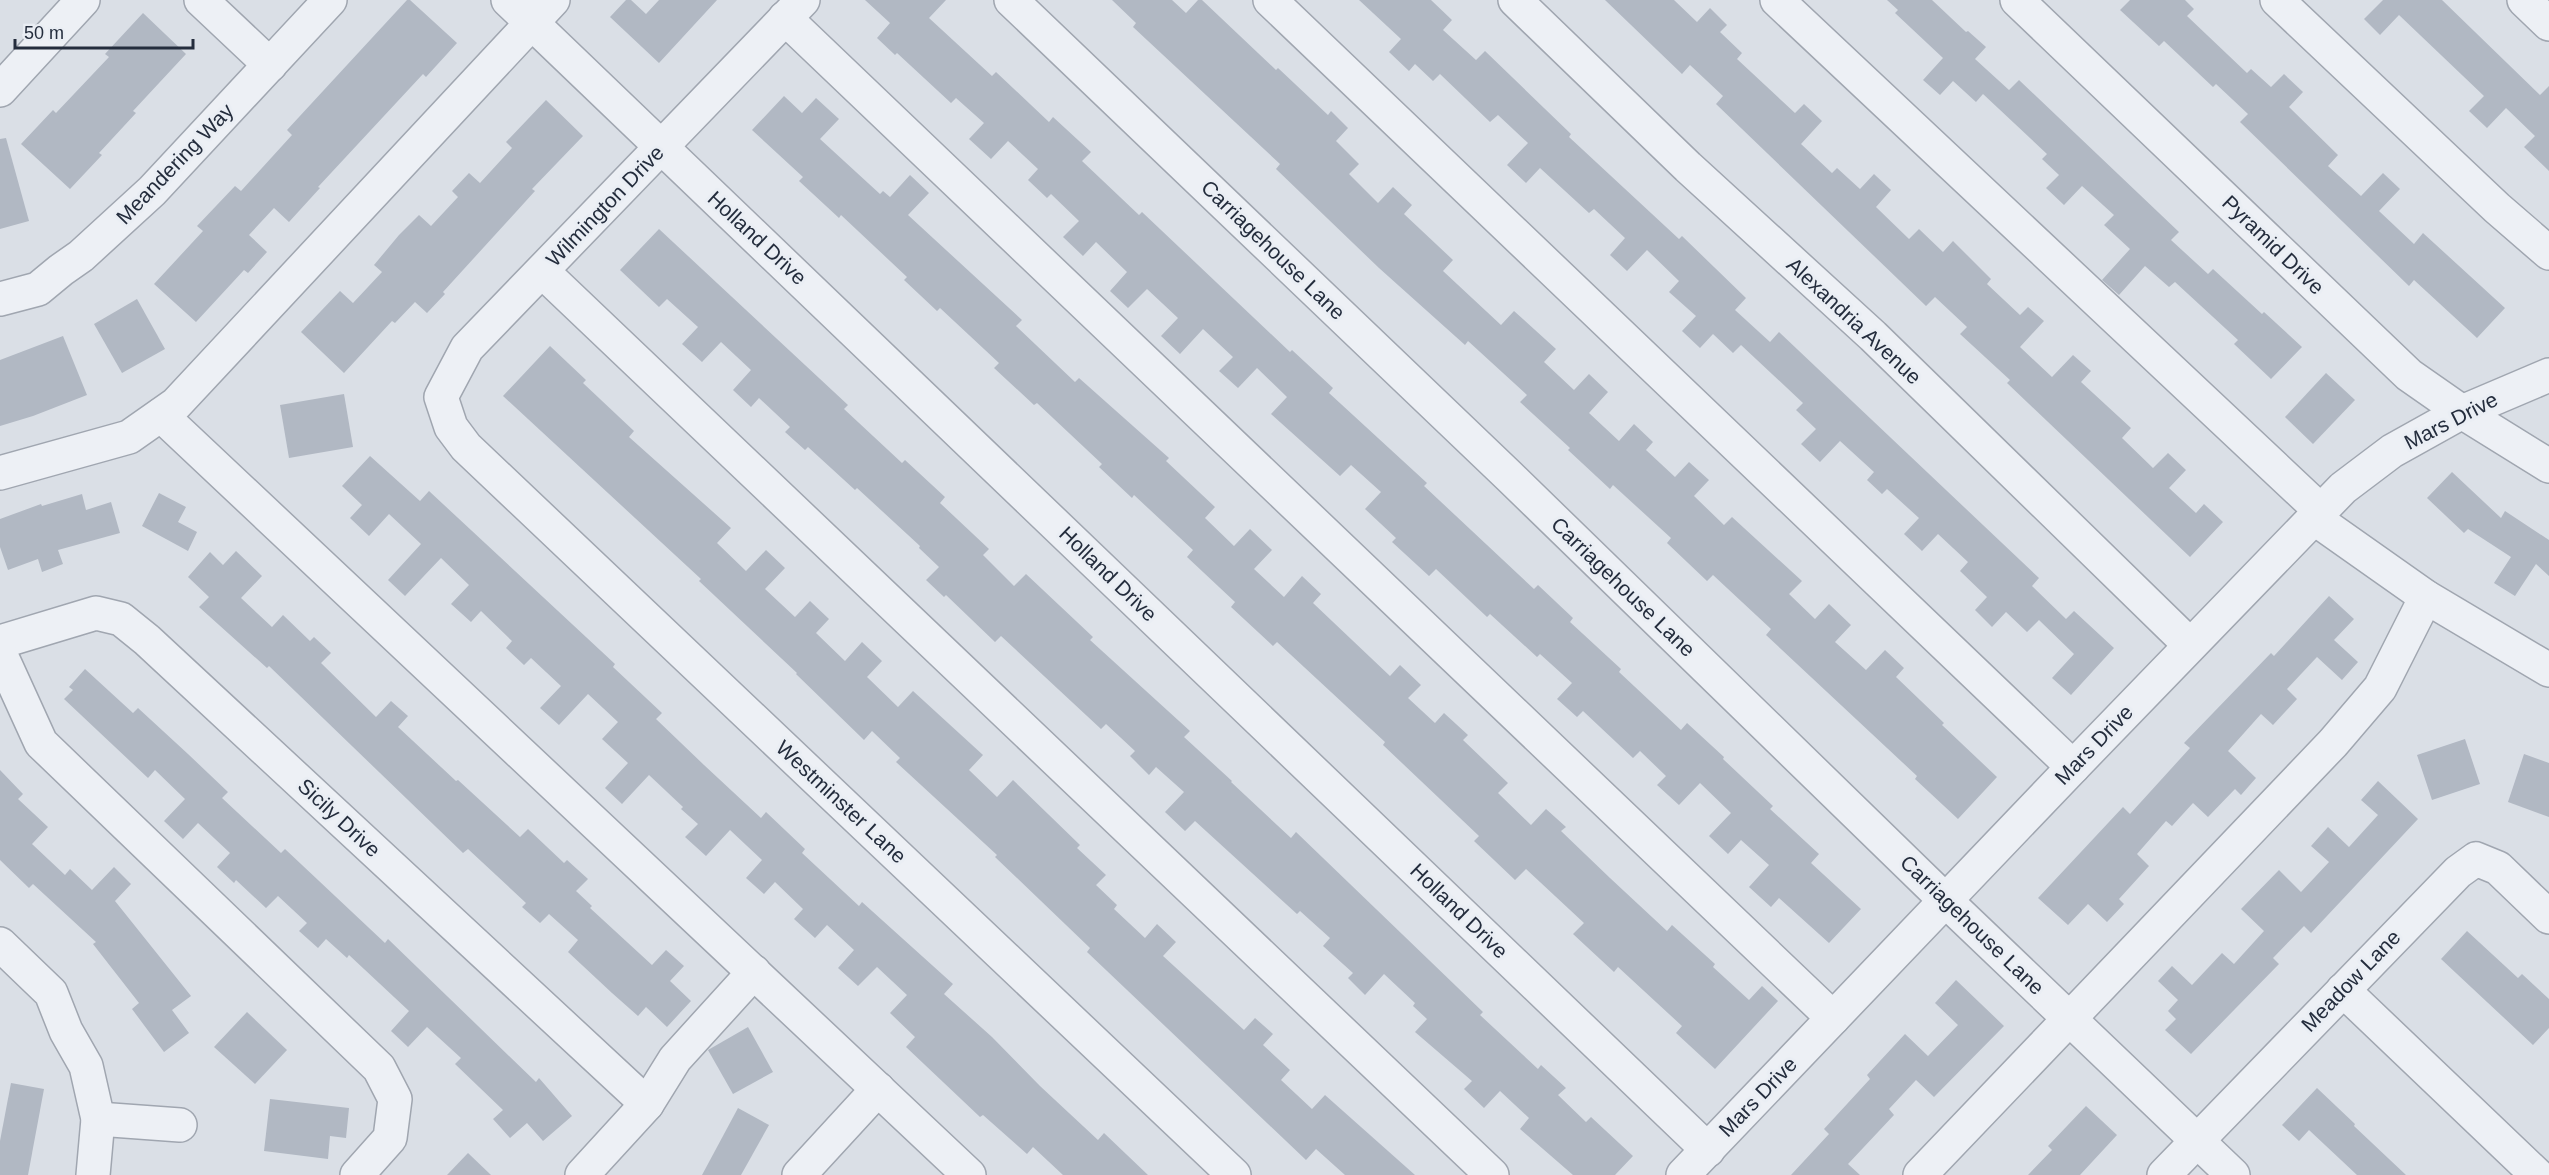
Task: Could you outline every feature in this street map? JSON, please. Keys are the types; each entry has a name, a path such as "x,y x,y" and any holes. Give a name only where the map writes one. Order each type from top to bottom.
{"street":[{"path":"0,90 83,0"},
{"path":"201,0 270,65"},
{"name":"Meandering Way","path":"0,299 38,290 81,256 152,191 330,0"},
{"name":"Holland Drive","path":"507,0 542,12 661,148 764,243 1708,1150"},
{"name":"Carriagehouse Lane","path":"1011,0 1509,476 1945,900 2233,1175"},
{"path":"1270,0 2073,767"},
{"name":"Alexandria Avenue","path":"1515,0 1688,167 1873,336 2190,645"},
{"path":"1777,0 2318,515 2427,597 2549,670"},
{"name":"Pyramid Drive","path":"2017,0 2409,375 2462,412 2549,466"},
{"path":"2277,0 2497,208 2549,253"},
{"path":"2524,0 2549,24"},
{"path":"794,9 1833,1018"},
{"name":"Wilmington Drive","path":"451,427 441,397 467,348 794,9"},
{"path":"0,473 129,437 176,404 542,12"},
{"path":"542,271 1492,1175"},
{"name":"Mars Drive","path":"1683,1175 2343,488 2392,452 2462,412 2549,375"},
{"path":"161,415 969,1175"},
{"name":"Westminster Lane","path":"451,427 466,447 1234,1175"},
{"path":"1920,1175 2333,743 2379,688 2427,597"},
{"name":"Sicily Drive","path":"0,642 96,613 121,619 147,640 648,1104"},
{"path":"0,653 41,743 379,1068 395,1099 390,1138 357,1175"},
{"name":"Meadow Lane","path":"2164,1175 2458,872 2476,859 2498,868 2549,917"},
{"path":"0,944 51,993 66,1031 86,1066 98,1119 93,1175"},
{"path":"582,1175 648,1104 675,1059 754,972"},
{"path":"2343,990 2537,1175"},
{"path":"800,1175 878,1089"},
{"path":"98,1119 180,1125"}],"building":[{"path":"407,0 410,0 457,43 426,77 423,74 318,187 320,188 289,222 274,208 249,235 267,252 248,273 244,270 196,322 154,284 203,231 197,226 235,186 241,191 292,135 287,130"},
{"path":"626,0 631,0 646,14 659,0 717,0 659,63 610,17"},
{"path":"865,0 946,0 929,18 992,76 996,72 1049,122 1053,117 1091,152 1082,161 1139,215 1142,212 1290,352 1292,350 1333,388 1329,393 1427,483 1424,486 1534,589 1538,585 1573,618 1570,622 1621,669 1619,672 1681,730 1687,723 1724,757 1723,759 1773,806 1770,809 1819,854 1811,863 1861,909 1829,943 1779,898 1771,907 1749,887 1769,865 1741,840 1728,854 1709,836 1731,813 1700,783 1679,805 1657,785 1666,776 1640,751 1633,758 1583,711 1577,717 1557,699 1572,683 1540,654 1537,657 1490,614 1487,617 1436,569 1429,576 1392,542 1396,538 1365,509 1381,492 1351,465 1340,476 1271,414 1287,397 1257,368 1238,388 1219,371 1233,357 1203,329 1180,354 1161,336 1178,318 1147,289 1128,308 1110,291 1127,272 1096,242 1083,256 1063,237 1079,221 1051,194 1047,198 1028,180 1038,169 1008,141 991,159 969,139 984,123 956,98 951,103 897,53 895,55 877,38 890,23"},
{"path":"1112,0 1172,0 1186,13 1198,0 1202,0 1276,70 1278,68 1328,115 1331,111 1348,128 1336,141 1359,164 1349,174 1378,203 1393,187 1412,205 1404,214 1453,260 1443,271 1501,325 1514,311 1556,349 1544,362 1574,390 1589,374 1608,392 1589,413 1619,441 1634,424 1653,442 1646,450 1675,477 1689,462 1709,480 1694,496 1724,525 1732,517 1802,581 1789,594 1815,619 1829,604 1851,625 1835,642 1866,670 1885,650 1904,668 1896,677 1997,777 1958,819 1915,779 1917,776 1766,635 1771,629 1713,575 1707,581 1667,543 1671,538 1613,485 1610,489 1568,450 1570,448 1520,402 1527,395 1468,341 1465,345 1379,268 1276,169 1280,164 1133,27 1136,23"},
{"path":"1359,0 1431,0 1452,20 1443,30 1476,60 1485,51 1571,134 1569,137 1679,239 1682,236 1746,298 1735,310 1770,342 1779,332 2039,578 2032,586 2066,619 2074,611 2114,648 2071,695 2052,678 2074,654 2039,620 2027,632 2006,612 1992,627 1975,610 1987,597 1960,571 1968,562 1938,534 1922,551 1904,534 1919,518 1887,489 1882,494 1867,480 1874,472 1840,441 1820,462 1801,444 1816,429 1796,410 1803,403 1741,345 1733,353 1713,334 1700,348 1682,331 1696,316 1669,292 1679,281 1647,250 1627,271 1610,255 1625,238 1594,209 1589,213 1540,168 1526,183 1507,165 1528,143 1498,115 1490,122 1440,74 1433,81 1415,64 1409,71 1389,52 1401,39"},
{"path":"1605,0 1674,0 1697,22 1710,8 1727,25 1720,32 1742,53 1737,59 1795,113 1804,104 1822,121 1801,144 1832,173 1837,168 1860,189 1874,174 1891,190 1876,207 1909,239 1919,229 1943,252 1953,241 1991,279 1987,284 2020,315 2028,307 2044,321 2020,347 2052,377 2073,355 2091,371 2081,382 2131,428 2122,438 2153,468 2168,453 2186,470 2169,488 2196,513 2204,504 2223,522 2190,557 2007,383 2010,380 1960,334 1967,327 1935,297 1926,306 1716,104 1723,96 1690,65 1682,74"},
{"path":"1887,0 1932,0 1966,32 1968,31 1986,47 1975,59 2009,90 2019,80 2179,232 2171,240 2208,274 2213,269 2302,347 2271,379 2234,344 2238,340 2175,282 2169,287 2145,266 2119,295 2102,280 2130,249 2104,225 2114,215 2082,186 2064,205 2046,188 2059,175 2042,159 2047,154 1983,94 1976,102 1953,81 1940,95 1923,80 1943,58 1895,13 1898,10"},
{"path":"2130,0 2185,0 2194,9 2187,16 2247,73 2251,69 2271,87 2284,74 2303,92 2289,107 2338,155 2328,166 2361,196 2383,173 2400,189 2379,211 2414,244 2423,233 2505,308 2477,338 2414,280 2409,286 2240,122 2248,114 2216,84 2213,87 2164,41 2159,46 2120,10"},
{"path":"2383,0 2442,0 2540,95 2549,86 2549,171 2524,147 2535,136 2506,108 2487,128 2469,111 2484,96 2399,15 2380,35 2364,19"},
{"path":"143,13 186,54 133,111 136,113 99,153 102,155 70,189 21,144 53,110 56,113 109,57 105,54"},
{"path":"784,96 802,113 816,98 839,119 820,139 880,194 883,191 890,197 910,175 929,193 908,215 1022,320 1016,326 1075,382 1079,378 1169,458 1166,461 1215,507 1205,518 1234,546 1250,529 1272,550 1254,569 1284,597 1302,576 1321,594 1313,603 1390,676 1400,665 1421,685 1408,698 1435,723 1444,713 1468,735 1463,740 1508,783 1498,793 1531,825 1546,809 1566,827 1561,831 1610,878 1667,931 1672,925 1715,964 1713,967 1749,1000 1762,986 1778,1001 1715,1069 1676,1033 1682,1026 1618,967 1614,972 1573,934 1584,923 1526,869 1515,880 1474,841 1479,836 1383,745 1385,742 1277,642 1273,646 1231,607 1235,602 1187,557 1193,550 1134,495 1132,498 1099,467 1102,464 1037,403 1034,405 994,368 999,363 940,308 937,311 904,280 907,277 841,215 839,218 799,181 803,177 752,130"},
{"path":"546,100 583,136 532,189 535,191 443,292 445,294 427,313 415,302 395,323 392,321 344,373 301,332 340,291 353,303 382,272 374,265 399,235 419,215 431,226 458,197 452,191 469,173 480,183 512,148 506,142"},
{"path":"6,138 29,221 0,229 0,139"},
{"path":"659,229 848,405 844,409 902,463 905,460 945,497 940,503 989,549 983,555 1014,586 1026,574 1093,637 1090,640 1190,731 1184,737 1231,782 1291,838 1296,832 1483,1012 1480,1015 1538,1069 1541,1065 1566,1088 1558,1095 1586,1122 1591,1117 1633,1156 1615,1175 1573,1175 1520,1129 1529,1118 1500,1091 1484,1108 1464,1089 1472,1081 1415,1032 1427,1019 1413,1006 1415,1003 1384,974 1365,995 1348,978 1353,973 1323,946 1330,938 1300,911 1297,914 1195,821 1185,831 1165,812 1184,792 1156,767 1149,775 1130,756 1135,751 1106,724 1101,729 1001,636 995,642 946,595 944,597 926,580 939,567 919,548 920,546 857,488 855,490 808,447 805,450 785,432 790,427 759,398 751,407 733,390 751,370 721,342 702,362 682,344 698,327 667,299 659,307 620,270"},
{"path":"137,299 165,349 122,373 94,324"},
{"path":"63,336 87,395 0,426 0,360"},
{"path":"550,346 586,380 583,383 634,431 629,437 731,528 717,543 746,571 766,550 785,568 765,589 795,617 810,601 829,619 816,633 845,661 862,642 882,661 867,677 898,707 913,691 983,755 969,770 997,797 1013,780 1080,845 1077,848 1106,875 1096,885 1117,905 1114,909 1145,938 1157,924 1176,942 1163,956 1244,1030 1255,1018 1273,1034 1263,1045 1290,1070 1281,1080 1312,1109 1325,1095 1415,1175 1345,1175 1316,1149 1306,1160 1087,952 1090,948 995,857 997,855 896,762 900,758 872,731 864,740 699,581 701,579 503,396"},
{"path":"2326,373 2355,400 2313,444 2285,417"},
{"path":"344,394 353,447 289,458 280,405"},
{"path":"370,456 420,501 429,491 615,664 613,667 662,713 656,719 704,765 761,818 766,812 805,849 802,853 859,906 862,902 953,984 944,994 992,1037 1040,1086 1098,1140 1104,1133 1148,1175 1063,1175 1033,1147 1027,1154 983,1115 980,1117 906,1047 915,1037 890,1013 907,995 877,967 858,986 838,968 854,950 827,925 815,938 794,919 803,909 775,882 764,894 746,878 762,860 730,830 706,856 685,837 698,824 649,775 622,804 605,788 628,763 602,739 618,722 588,694 559,725 540,708 561,686 531,658 524,665 506,648 512,641 481,611 471,622 451,604 469,585 441,558 405,596 388,580 421,544 389,514 369,536 350,518 362,505 342,486"},
{"path":"2452,472 2501,518 2505,511 2549,540 2549,576 2536,564 2515,596 2494,583 2511,557 2468,529 2464,533 2427,498"},
{"path":"159,493 186,507 178,522 197,532 188,551 142,526"},
{"path":"82,494 86,510 111,502 120,533 58,550 63,564 42,572 38,559 8,570 0,547 0,519 41,504 42,506"},
{"path":"236,551 262,576 241,598 272,627 283,615 310,641 314,637 331,653 321,663 376,717 391,701 408,716 398,727 520,837 528,829 564,863 567,860 588,879 576,891 592,906 590,908 652,965 666,950 684,966 670,981 691,1001 667,1027 646,1007 638,1016 612,993 568,952 578,940 549,914 540,923 522,907 526,903 468,849 463,853 269,666 267,668 199,607 209,597 188,577 210,552 223,565"},
{"path":"2329,596 2354,619 2334,640 2358,662 2342,680 2317,657 2287,689 2297,699 2273,725 2261,714 2228,751 2256,778 2241,795 2235,789 2208,817 2193,803 2172,826 2166,821 2137,854 2149,866 2119,899 2124,904 2107,922 2088,904 2068,925 2038,898 2123,807 2130,814 2190,748 2184,743 2271,653 2274,656"},
{"path":"85,669 133,713 138,708 228,792 222,798 281,853 285,849 385,943 388,939 536,1082 539,1078 572,1116 543,1141 527,1123 510,1138 493,1119 503,1110 455,1064 461,1058 427,1027 408,1047 391,1031 409,1011 349,955 347,958 326,939 318,948 299,931 307,923 278,896 266,908 236,880 234,883 217,867 230,853 198,823 183,839 164,821 185,799 155,770 148,778 64,699 73,690 69,687"},
{"path":"2465,739 2480,784 2432,800 2417,755"},
{"path":"2524,754 2549,763 2549,817 2508,802"},
{"path":"0,770 23,794 18,799 48,827 32,844 65,875 70,869 92,890 114,867 131,884 115,901 191,996 172,1010 189,1033 164,1052 132,1009 139,1003 93,944 96,942 33,884 29,888 0,860"},
{"path":"2378,781 2418,819 2311,933 2304,926 2273,958 2279,964 2191,1054 2165,1030 2176,1019 2168,1011 2178,1000 2158,981 2172,966 2192,985 2222,953 2234,964 2264,931 2241,909 2279,870 2301,892 2329,862 2311,846 2328,827 2349,847 2378,815 2361,800"},
{"path":"2467,931 2518,978 2522,974 2549,999 2549,1028 2533,1045 2441,959"},
{"path":"1956,980 2004,1026 1934,1097 1916,1080 1889,1109 1894,1115 1848,1164 1860,1175 1791,1175 1829,1134 1824,1129 1870,1079 1867,1075 1905,1034 1928,1056 1958,1025 1935,1003"},
{"path":"247,1012 287,1050 255,1084 214,1047"},
{"path":"748,1027 773,1072 733,1094 708,1050"},
{"path":"11,1083 44,1089 28,1175 0,1175 0,1141"},
{"path":"2317,1088 2406,1175 2357,1175 2309,1130 2299,1141 2282,1125"},
{"path":"270,1099 349,1108 346,1138 330,1136 328,1159 264,1151"},
{"path":"2086,1106 2117,1135 2080,1175 2028,1175 2052,1150 2048,1146"},
{"path":"738,1108 769,1125 741,1175 702,1175"},
{"path":"468,1153 491,1175 447,1175"}]}
